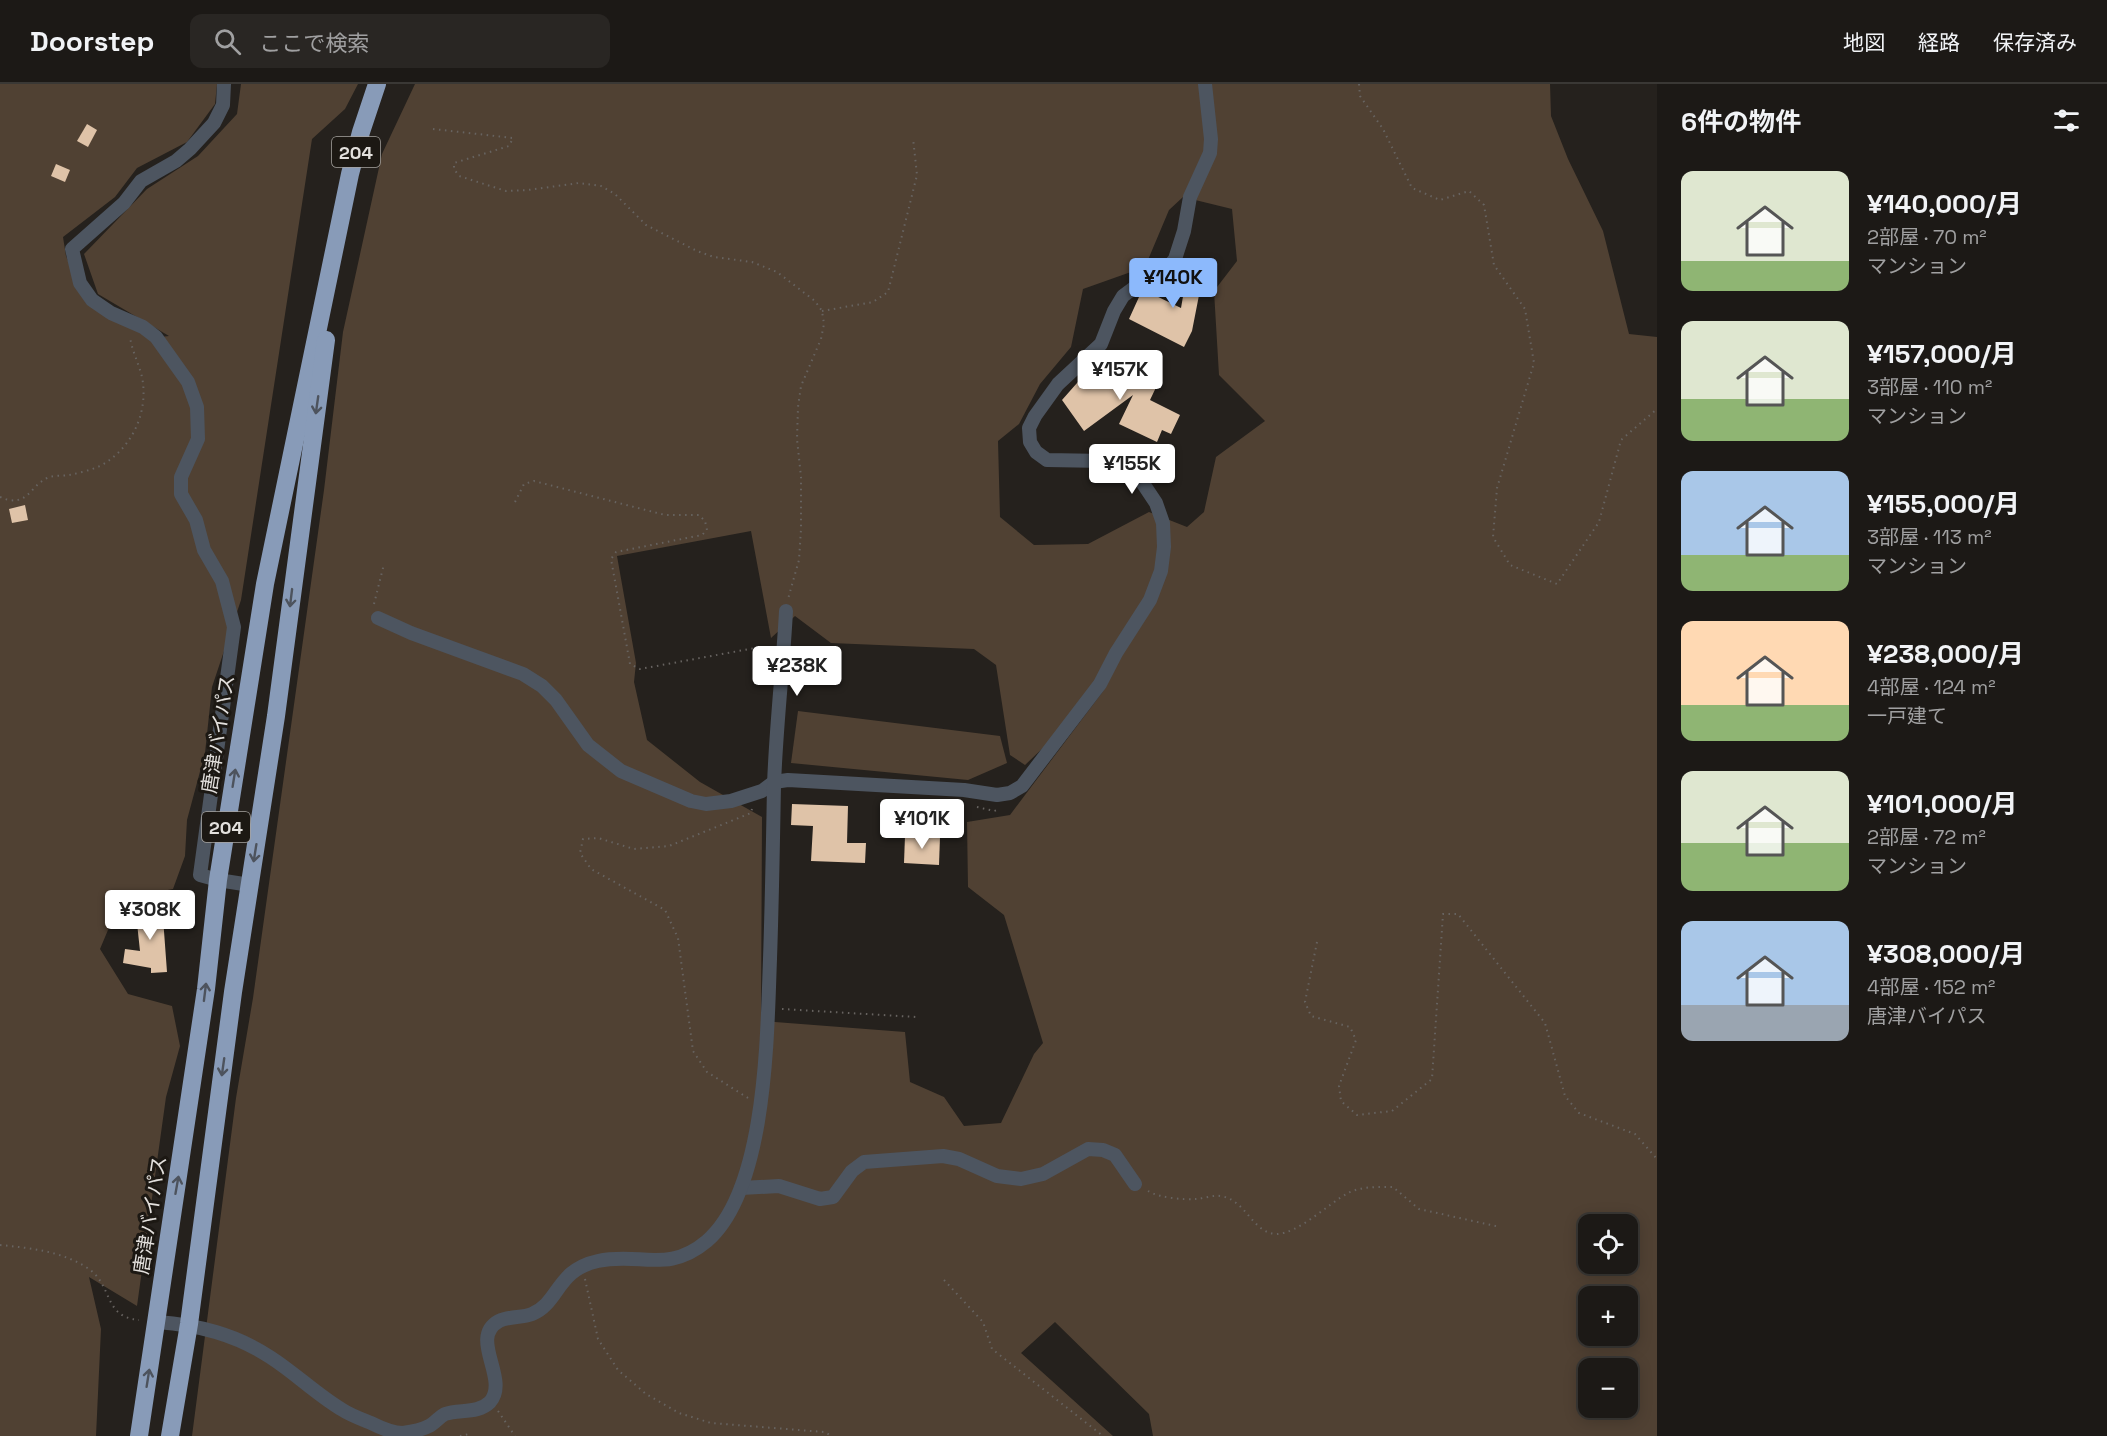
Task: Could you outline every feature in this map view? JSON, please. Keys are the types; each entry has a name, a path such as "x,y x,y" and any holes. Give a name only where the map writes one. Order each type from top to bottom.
{"highway":[{"name":"唐津バイパス","path":"139,1436 206,989 218,880 265,584 340,222 361,132 378,84"},
{"name":"唐津バイパス","path":"170,1436 189,1324 231,1003 276,716 340,222"}],"street":[{"path":"224,84 223,105 214,123 190,149 141,181 124,203 72,249 80,283 92,300 111,313 143,327 156,337 188,382 197,407 198,439 181,477 181,494 196,520 204,550 222,581 234,627 201,875 250,885"},
{"path":"378,618 411,633 523,674 542,686 556,700 588,745 621,771 691,801 706,804 731,801 762,790 774,782 788,780 964,790 997,795 1011,793 1022,786 1100,684 1116,653 1150,600 1161,571 1164,547 1163,523 1156,503 1138,476 1121,464 1105,460 1047,460 1036,452 1030,442 1029,428 1058,384 1101,344 1114,311 1123,297 1135,286 1164,272 1175,259 1184,231 1190,197 1210,153 1211,139 1206,84"},
{"path":"157,1322 189,1324 222,1333 269,1356 342,1410 383,1428 403,1432 428,1427 445,1414 469,1411 490,1401 495,1391 486,1339 491,1329 500,1321 532,1314 542,1307 568,1275 582,1265 610,1259 654,1262 675,1259 688,1254 708,1240 729,1215 741,1188 752,1149 760,1106 768,1008 774,782 786,610"},
{"path":"741,1188 779,1186 820,1198 833,1197 852,1171 864,1162 944,1156 959,1159 998,1176 1021,1179 1043,1174 1088,1149 1103,1150 1115,1155 1135,1184"}],"path":[{"path":"1359,84 1360,96 1383,129 1412,188 1440,200 1469,190 1484,205 1494,265 1526,309 1534,363 1497,488 1493,537 1510,565 1557,584 1599,522 1621,440 1657,409"},
{"path":"433,129 513,138 509,146 454,163 454,169 459,176 506,190 528,190 579,183 601,186 615,194 646,225 697,251 752,262 777,272 814,301 822,311 824,324 821,339 801,386 798,407 797,440 801,477 801,529 799,560 786,610"},
{"path":"822,311 873,302 888,292 916,175 913,138"},
{"path":"0,497 10,500 27,496 46,478 71,475 99,466 122,451 138,424 144,404 142,378 130,340 130,323"},
{"path":"515,502 524,484 534,481 665,515 699,515 705,521 707,530 702,535 616,552 611,559 630,664 640,669 755,648 765,654 768,664"},
{"path":"378,618 374,604 384,564"},
{"path":"760,1106 707,1072 693,1051 678,938 665,910 591,870 580,853 583,840 598,838 634,849 669,846 751,813 762,790"},
{"path":"1317,942 1305,1002 1311,1016 1350,1027 1356,1040 1339,1086 1341,1101 1357,1115 1392,1112 1432,1079 1443,914 1458,914 1545,1023 1565,1096 1580,1113 1635,1134 1657,1160"},
{"path":"768,1008 916,1017"},
{"path":"1135,1184 1155,1195 1195,1199 1219,1196 1234,1200 1257,1225 1273,1234 1287,1232 1349,1192 1367,1187 1393,1187 1419,1209 1500,1227"},
{"path":"0,1245 42,1249 87,1268 105,1286 111,1304 119,1315 127,1319 157,1322"},
{"path":"582,1265 598,1339 618,1370 646,1394 679,1413 711,1423 824,1432 832,1436"},
{"path":"944,1280 983,1322 992,1349 1103,1436"},
{"path":"490,1401 515,1436"},
{"path":"460,1436 469,1434 471,1436"}],"shaded area":[{"path":"0,84 217,84 215,104 187,142 137,168 115,197 63,237 66,256 86,303 152,338 169,336 98,294 84,254 147,189 198,156 237,114 241,84 358,84 345,109 312,139 241,600 212,687 205,753 187,820 185,856 173,889 121,899 100,949 128,994 172,1006 180,1046 166,1097 137,1306 89,1277 101,1329 96,1436 0,1436"},
{"path":"415,84 1550,84 1551,116 1568,159 1603,231 1629,334 1657,337 1657,1436 1153,1436 1149,1414 1055,1322 1021,1353 1113,1436 192,1436 236,1098 253,998 324,490 343,332 382,154","holes":["1183,197 1232,209 1237,261 1214,291 1219,375 1265,421 1216,457 1204,512 1187,527 1149,512 1088,544 1034,545 1000,517 998,441 1019,424 1040,384 1071,347 1083,289 1145,267 1169,210","751,531 771,638 795,616 831,643 974,649 996,665 1010,755 1025,765 1104,690 1010,815 967,822 968,887 1004,915 1043,1043 1034,1054 1001,1123 964,1126 944,1097 910,1082 905,1032 761,1021 762,817 700,782 647,740 634,682 636,663 617,556"]},
{"path":"798,711 1000,736 1007,763 968,780 791,763"}],"building":[{"path":"87,124 97,130 88,147 77,141"},
{"path":"56,164 70,170 65,182 51,176"},
{"path":"1200,259 1213,268 1201,285 1192,331 1184,347 1129,319 1139,297 1150,293 1181,308 1186,279"},
{"path":"1100,357 1125,378 1130,369 1143,378 1146,372 1160,379 1150,400 1180,415 1171,434 1162,430 1157,442 1119,424 1133,395 1084,431 1062,400"},
{"path":"25,505 28,520 12,523 9,509"},
{"path":"795,647 821,648 820,664 794,663"},
{"path":"792,804 848,806 847,843 866,843 865,863 811,861 813,826 791,825"},
{"path":"905,836 940,837 939,865 904,863"},
{"path":"162,904 167,972 151,973 151,968 123,963 125,949 140,951 137,923 142,923 141,906"}]}
